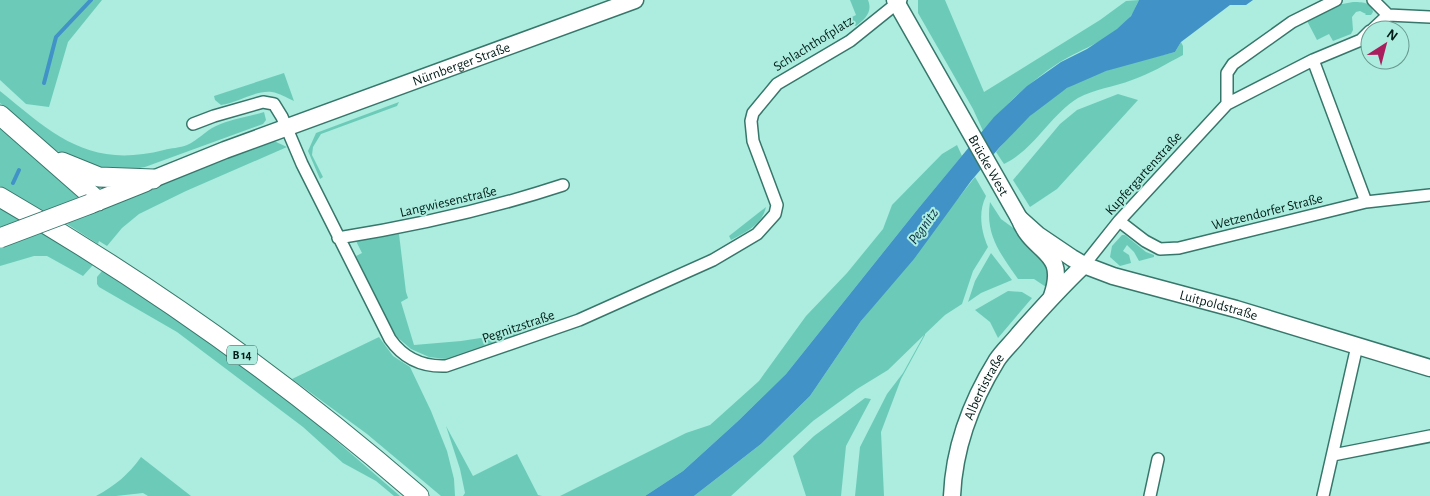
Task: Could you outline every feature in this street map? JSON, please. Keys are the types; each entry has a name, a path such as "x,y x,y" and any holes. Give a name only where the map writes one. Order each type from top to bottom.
{"main road":[{"name":"Nürnberger Straße","path":"153,179 225,150 634,0"},
{"name":"Brücke West","path":"896,1 1019,218"},
{"path":"0,115 94,202"},
{"path":"41,151 74,168 99,176 153,179"},
{"path":"0,238 153,179"},
{"name":"B 14","path":"0,197 119,270 234,349 282,384 419,496"},
{"name":"Luitpoldstraße","path":"1019,218 1038,236 1084,265 1113,276 1236,309 1430,368"},
{"name":"Albertistraße","path":"1019,218 1027,234 1054,260 1058,274 1052,296"},
{"name":"Albertistraße","path":"952,496 953,478 960,439 970,413 998,359 1052,296 1084,265"}],"street":[{"path":"1227,104 1227,73 1233,64 1292,22 1336,0"},
{"path":"1373,0 1388,16 1430,17"},
{"name":"Schlachthofplatz","path":"751,120 753,114 776,84 850,41 896,1"},
{"name":"Kupfergartenstraße","path":"1383,20 1388,16"},
{"name":"Kupfergartenstraße","path":"1084,265 1119,220 1227,104 1313,60 1360,40"},
{"path":"1313,60 1366,202"},
{"path":"193,124 263,102 274,104 287,127"},
{"name":"Pegnitzstraße","path":"287,127 302,164 390,339 397,349 412,360 433,367 446,366 579,320 713,260 756,234 775,214 777,205 753,141 751,120"},
{"name":"Langwiesenstraße","path":"338,238 385,231 509,203 563,185"},
{"name":"Wetzendorfer Straße","path":"1119,220 1145,241 1160,249 1179,248 1366,202 1430,195"},
{"path":"1323,496 1357,346"},
{"path":"1333,455 1430,436"},
{"path":"1150,496 1158,459"}],"green space":[{"path":"0,0 102,0 68,42 49,107 26,104 0,80"},
{"path":"850,0 868,0 870,8 867,15 856,26 850,23 848,19 856,15"},
{"path":"918,0 945,0 984,92 1100,20 1126,1 1139,0 1133,13 1123,25 1106,37 1060,62 1039,77 1009,102 983,131 973,109 918,13"},
{"path":"1353,2 1368,4 1373,12 1371,15 1365,15 1360,11 1356,12 1352,17 1353,30 1351,34 1333,41 1329,34 1317,40 1306,19 1337,5"},
{"path":"1181,42 1183,55 1152,72 1078,98 1068,105 1015,158 1004,164 996,152 1029,117 1047,101 1067,88 1106,71 1175,52"},
{"path":"284,73 294,101 272,92 259,93 221,105 215,100 214,96"},
{"path":"0,91 56,134 74,144 93,151 114,155 138,155 184,146 221,124 264,112 266,120 263,124 145,167 119,172 75,160 51,148 0,103"},
{"path":"1118,94 1138,100 1057,189 1030,207 1013,180 1060,124 1077,110"},
{"path":"399,102 397,106 321,134 313,147 312,155 323,177 320,179 308,151 316,133"},
{"path":"0,123 85,195 43,212 0,186"},
{"path":"274,141 287,147 186,191 139,214 122,228 107,246 99,241 98,244 64,222"},
{"path":"957,145 962,156 786,374 683,471 645,496 560,496 686,433 710,425 759,381 806,316 847,273 883,229 892,205 942,154"},
{"path":"975,177 986,196 982,208 981,222 988,247 973,271 962,304 945,315 925,334 901,379 881,432 884,496 855,496 860,447 887,394 903,373 924,335 888,370 857,389 813,421 731,496 694,496 761,444 810,396 861,321"},
{"path":"990,202 1001,219 1020,233 1051,271 1046,287 1034,279 1018,279 1005,261 992,234 989,214"},
{"path":"0,207 22,219 0,227"},
{"path":"766,207 761,219 757,223 748,231 731,240 729,236"},
{"path":"41,232 93,265 83,276 47,256 34,256 0,266 0,246"},
{"path":"399,234 408,298 401,302 414,345 461,341 526,331 445,359 429,357 411,349 397,337 389,324 356,256 362,253 356,241"},
{"path":"1122,235 1125,235 1146,252 1154,255 1154,257 1139,261 1127,245 1123,251 1129,255 1131,263 1120,266 1110,257 1112,246"},
{"path":"991,253 1012,280 981,293 968,302 975,281"},
{"path":"102,271 204,337 295,405 400,496 394,496 376,481 343,463 303,427 177,332 99,287 97,277"},
{"path":"1008,291 1022,292 1032,298 998,338 990,322 975,310"},
{"path":"379,337 393,356 410,367 447,451 454,479 455,496 441,496 367,434 292,379"},
{"path":"865,398 871,399 846,446 841,496 806,496 793,456 814,436"},
{"path":"446,426 473,476 517,454 538,495 542,496 463,496 465,493 460,469"},
{"path":"141,457 191,496 148,496 143,493 96,496 121,479"}],"water":[{"name":"Pegnitz","path":"1139,0 1253,0 1246,5 1230,5 1181,42 1175,52 1106,71 1067,88 1030,116 971,181 914,259 861,321 810,396 761,444 694,496 645,496 683,471 786,374 994,117 1027,86 1061,62 1087,49 1117,29 1131,16"}],"waterway":[{"path":"44,83 56,37 91,0"},
{"path":"13,183 19,170"}]}
